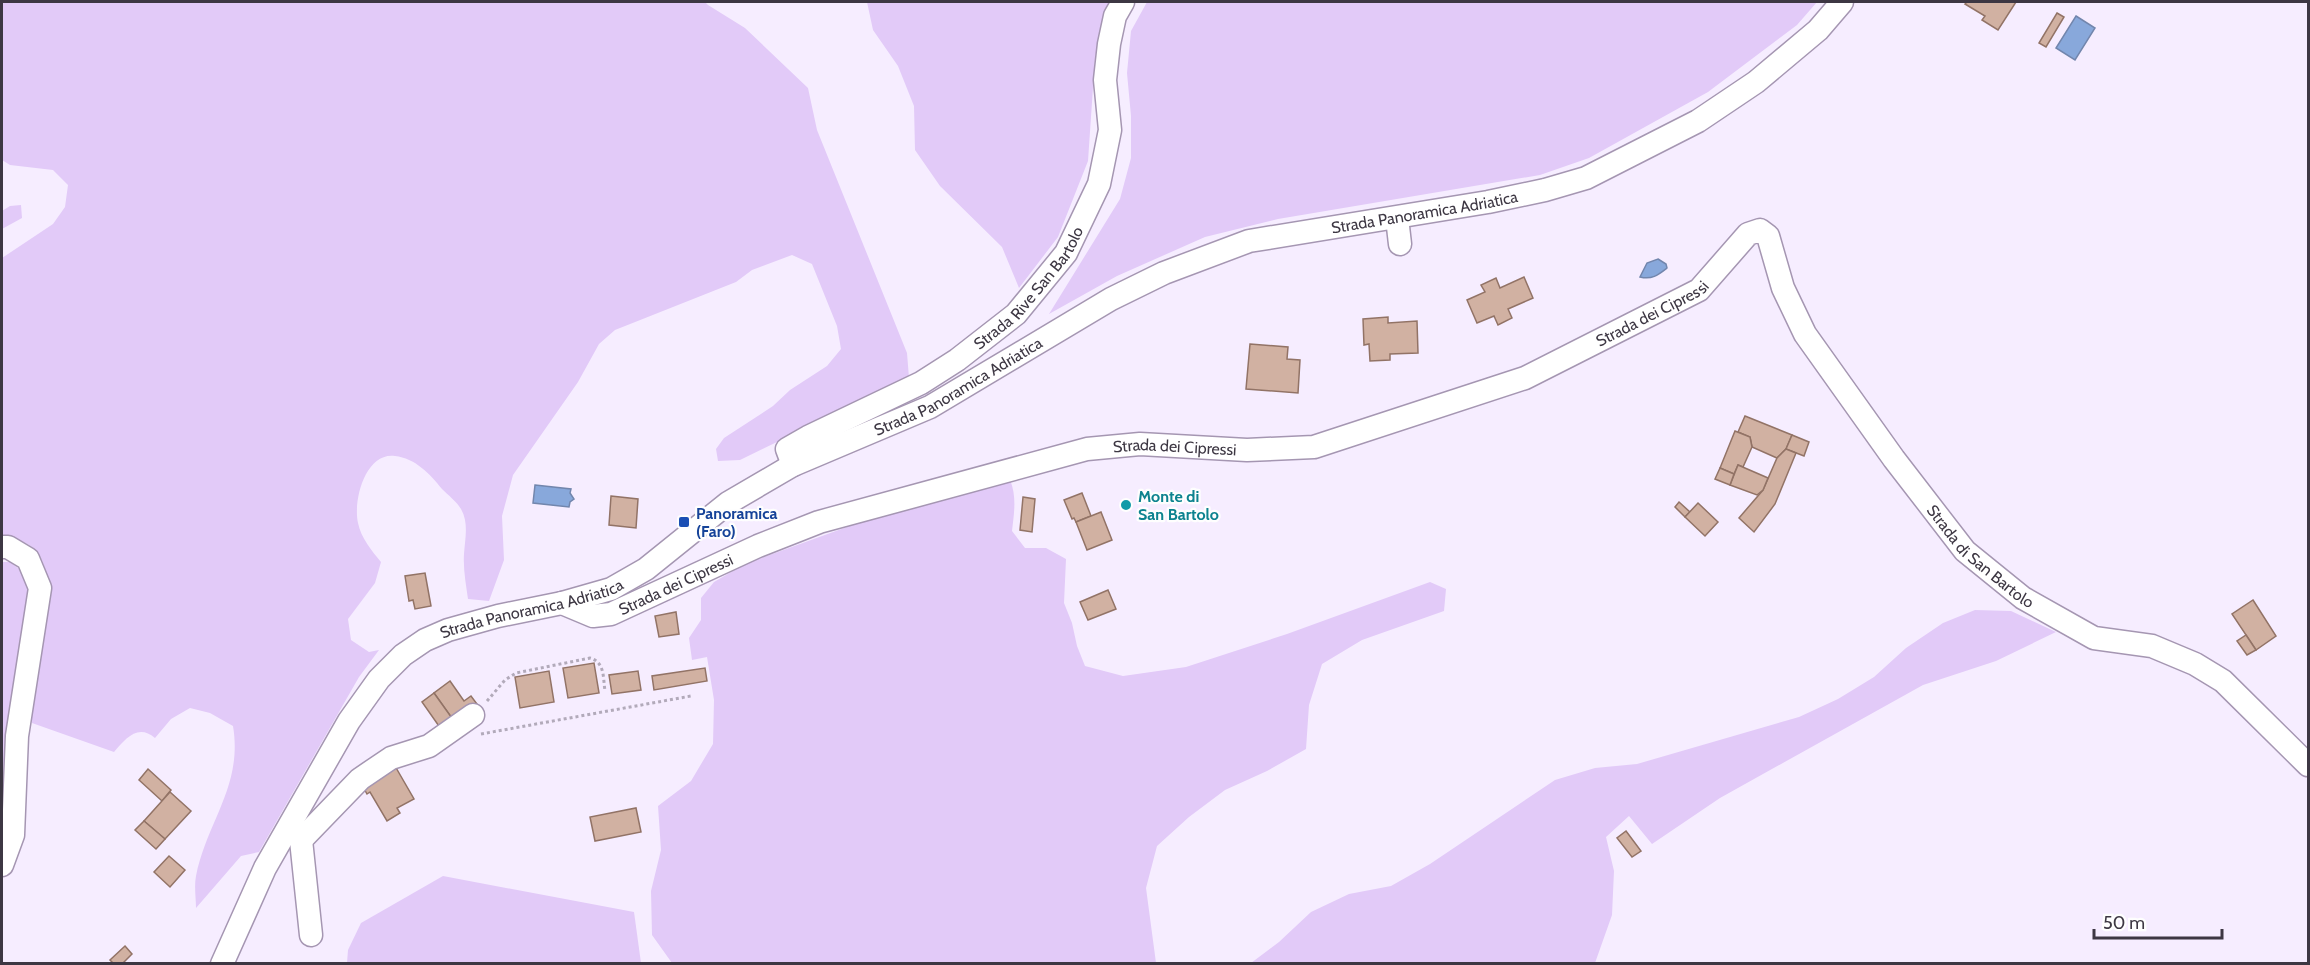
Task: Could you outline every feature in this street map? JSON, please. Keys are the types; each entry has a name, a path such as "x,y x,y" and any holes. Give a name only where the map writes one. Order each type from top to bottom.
{"street":[{"name":"Strada Rive San Bartolo","path":"794,465 787,449 921,383 957,360 1016,314 1066,253 1099,184 1110,130 1105,80 1109,44 1115,16 1123,2"},
{"name":"Strada Panoramica Adriatica","path":"222,963 265,868 295,831 364,698 403,655 425,640 448,630 498,616 562,603 611,589 646,569 728,503 794,465 930,407 1111,299 1164,273 1250,241 1397,218 1545,190 1586,178 1698,121 1756,82 1818,30 1842,2"},
{"path":"1397,218 1400,244"},
{"name":"Strada dei Cipressi","path":"562,603 593,616 611,614 758,546 819,522 1087,449 1140,444 1247,450 1314,447 1525,378 1699,291 1748,234 1760,230"},
{"name":"Strada di San Bartolo","path":"1760,230 1768,236 1783,288 1805,334 1894,459 1965,551 2023,598 2094,638 2152,646 2195,664 2223,681 2308,765"},
{"path":"2,547 8,547 28,559 40,588 17,736 13,835 2,866"},
{"path":"311,935 295,831 360,779 391,758 429,746 472,725"}],"path":[{"path":"472,725 505,680 516,673 590,658 601,666 605,691"},
{"path":"472,725 691,696"}],"shaded area":[{"path":"2,2 705,2 745,28 808,88 817,130 907,353 909,378 740,460 718,461 716,449 724,438 773,406 790,390 827,366 841,349 837,326 812,264 792,255 752,270 736,282 615,330 599,344 578,382 513,475 502,516 504,560 489,601 468,599 464,565 466,525 457,504 427,472 415,463 395,456 385,457 376,462 363,480 357,503 357,514 358,523 367,544 381,562 375,583 348,619 351,640 369,652 379,650 359,677 259,852 241,856 196,908 195,880 201,856 229,785 233,767 235,747 233,726 210,713 190,708 171,719 155,738 143,732 137,732 127,738 114,752 32,723 31,694 45,623 46,574 39,556 25,543 2,538 2,258 53,224 65,207 68,185 53,170 10,165 2,160"},
{"path":"867,2 1111,2 1102,23 1095,58 1088,161 1058,237 1019,288 1002,247 940,186 915,150 914,106 898,66 873,30"},
{"path":"1147,2 1817,2 1797,25 1708,92 1589,158 1540,175 1278,219 1205,237 1117,276 1049,314 1120,199 1131,158 1131,116 1127,73 1131,31"},
{"path":"21,205 22,218 2,229 2,211 10,206"},
{"path":"1010,480 1014,499 1012,531 1025,548 1046,548 1066,559 1064,603 1085,666 1123,676 1186,667 1287,634 1430,582 1446,589 1444,611 1362,640 1322,664 1309,705 1306,749 1267,771 1225,790 1189,817 1157,846 1146,888 1156,963 672,963 652,935 651,891 661,850 658,806 691,781 713,744 714,700 707,657 692,660 689,638 701,620 701,598 714,582 745,564 858,523"},
{"path":"2,562 10,562 27,575 27,604 7,730 2,813"},
{"path":"1975,610 2011,611 2056,632 1996,661 1923,685 1720,798 1652,844 1629,816 1606,837 1614,871 1612,915 1595,963 1251,963 1279,942 1311,912 1349,894 1391,886 1430,864 1555,780 1595,768 1637,764 1799,717 1838,699 1874,677 1906,648 1943,623"},
{"path":"443,876 634,912 641,963 347,963 348,950 361,923"}],"water":[{"path":"2076,16 2095,28 2075,60 2056,48"},
{"path":"1658,259 1666,264 1667,268 1658,275 1640,277 1647,263"},
{"path":"535,485 571,489 570,493 574,499 570,502 569,507 533,503"}],"building":[{"path":"1967,2 2016,2 1998,30 1982,20 1985,16 1965,4"},
{"path":"2057,13 2064,17 2046,47 2039,43"},
{"path":"1524,277 1533,298 1508,309 1512,318 1498,325 1494,316 1477,323 1467,300 1485,292 1481,285 1496,278 1500,288"},
{"path":"1388,317 1388,323 1417,321 1418,353 1390,354 1390,360 1370,361 1369,344 1364,345 1363,319"},
{"path":"1250,344 1288,347 1287,359 1300,360 1298,393 1246,389"},
{"path":"1745,416 1792,435 1786,449 1777,458 1752,447 1750,437 1738,432"},
{"path":"1735,431 1750,437 1752,447 1743,467 1738,465 1734,474 1720,468"},
{"path":"1792,435 1809,442 1804,456 1786,449"},
{"path":"1786,449 1796,453 1775,504 1754,532 1739,518 1763,490 1777,458"},
{"path":"1738,465 1768,478 1763,490 1757,495 1730,485"},
{"path":"1720,468 1734,474 1730,485 1715,479"},
{"path":"1082,493 1091,516 1076,522 1074,518 1072,519 1064,500"},
{"path":"611,496 638,499 636,528 609,525"},
{"path":"1023,497 1035,499 1032,532 1020,530"},
{"path":"1679,502 1690,512 1685,517 1675,507"},
{"path":"1698,503 1718,522 1705,536 1685,517"},
{"path":"1101,512 1112,540 1087,550 1076,522"},
{"path":"425,573 431,606 415,609 413,600 409,601 405,576"},
{"path":"1108,590 1116,609 1088,620 1080,602"},
{"path":"2253,600 2276,636 2256,650 2232,614"},
{"path":"676,612 679,634 659,637 655,616"},
{"path":"2246,635 2256,650 2247,655 2237,641"},
{"path":"594,663 599,693 568,698 563,668"},
{"path":"705,668 707,681 654,690 652,676"},
{"path":"549,671 554,702 520,708 515,677"},
{"path":"638,671 641,690 612,694 609,675"},
{"path":"450,681 464,701 471,696 477,704 454,721 434,693"},
{"path":"434,693 454,721 441,729 422,702"},
{"path":"395,766 414,799 397,808 400,813 387,821 370,792 367,794 362,785"},
{"path":"148,769 171,790 162,801 139,780"},
{"path":"170,792 191,811 165,839 144,821"},
{"path":"636,808 641,832 595,841 590,817"},
{"path":"144,821 165,839 156,849 135,830"},
{"path":"1626,831 1641,851 1632,857 1617,838"},
{"path":"169,856 185,870 170,887 154,872"},
{"path":"125,946 132,954 122,964 114,964 110,960"}],"place":[{"name":"Monte di San Bartolo","path":"1126,505"},
{"name":"Panoramica (Faro)","path":"684,522"}]}
